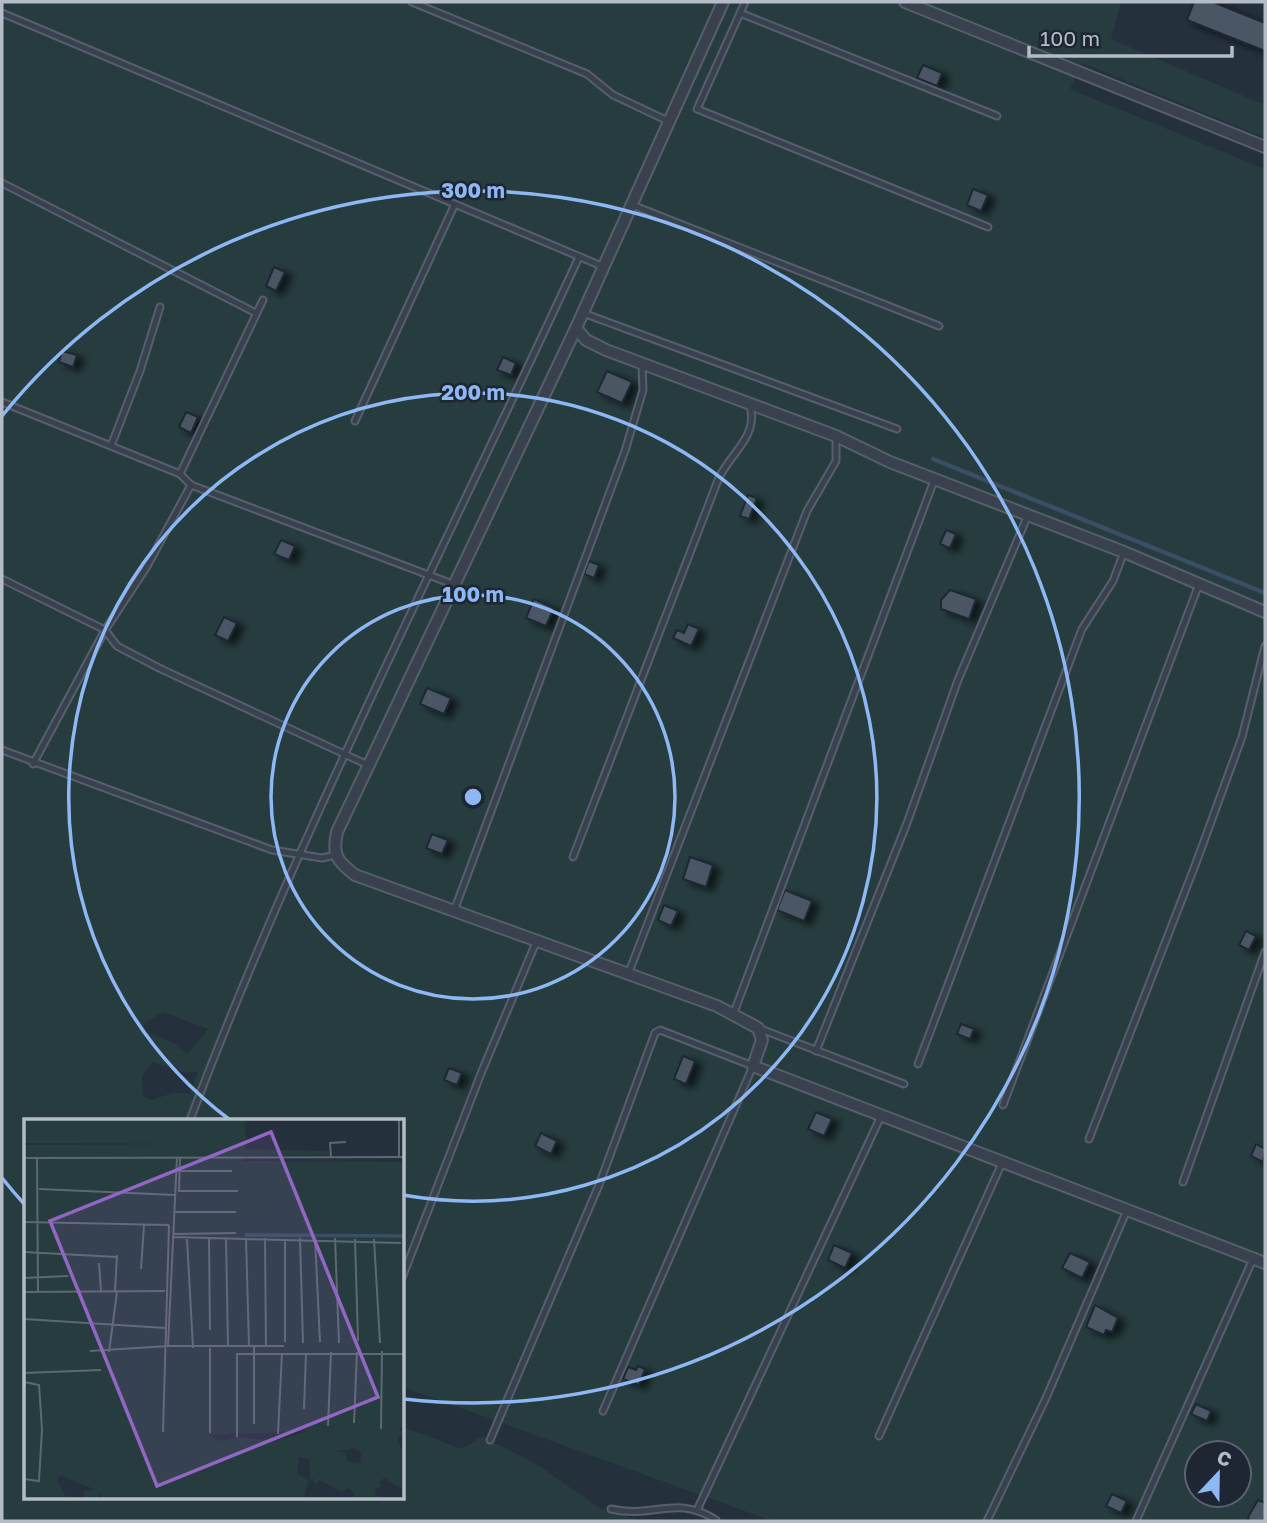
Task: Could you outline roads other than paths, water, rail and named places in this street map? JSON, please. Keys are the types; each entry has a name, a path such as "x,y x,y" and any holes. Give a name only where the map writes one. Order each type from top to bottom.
{"street":[{"path":"723,2 583,313 337,832 335,855 339,863 355,875 629,972 733,1015 758,1028 762,1040 753,1066 1265,1264"},
{"path":"905,2 1265,147"},
{"path":"576,328 586,340 606,351 836,436 890,462 1124,552 1265,612"}],"lane":[{"path":"412,2 587,74 613,95 669,121"},
{"path":"745,2 696,109 988,227"},
{"path":"2,13 454,206 604,267"},
{"path":"740,13 997,116"},
{"path":"2,183 256,313"},
{"path":"632,205 939,326"},
{"path":"355,421 454,206"},
{"path":"191,1119 344,754 579,257"},
{"path":"180,474 263,300"},
{"path":"111,446 140,371 160,307"},
{"path":"583,313 897,429"},
{"path":"454,911 625,451 643,390 642,363"},
{"path":"2,402 180,474 191,485 456,585"},
{"path":"573,857 718,480 729,460 746,440 751,426 749,403"},
{"path":"629,972 807,511 836,461 836,436"},
{"path":"733,1015 935,478"},
{"path":"33,764 105,630 146,568 191,485"},
{"path":"816,1051 893,862 958,680 1028,515"},
{"path":"918,1064 1082,629 1113,581 1124,552"},
{"path":"2,579 105,630 117,646 128,652 370,766"},
{"path":"1003,1105 1069,923 1172,663 1199,584"},
{"path":"1089,1139 1242,737 1265,646"},
{"path":"2,750 33,764 272,850 322,858 335,855"},
{"path":"404,1273 482,1071 537,940"},
{"path":"1182,1182 1265,952"},
{"path":"758,1028 904,1084"},
{"path":"490,1440 599,1185 655,1033 660,1030 753,1066 603,1411"},
{"path":"698,1508 881,1116"},
{"path":"879,1436 1002,1163"},
{"path":"987,1521 1046,1398 1126,1210"},
{"path":"1136,1521 1254,1259"},
{"path":"611,1509 643,1514 670,1507 698,1508 716,1520"}],"waterway":[{"path":"933,459 1265,593"}]}
